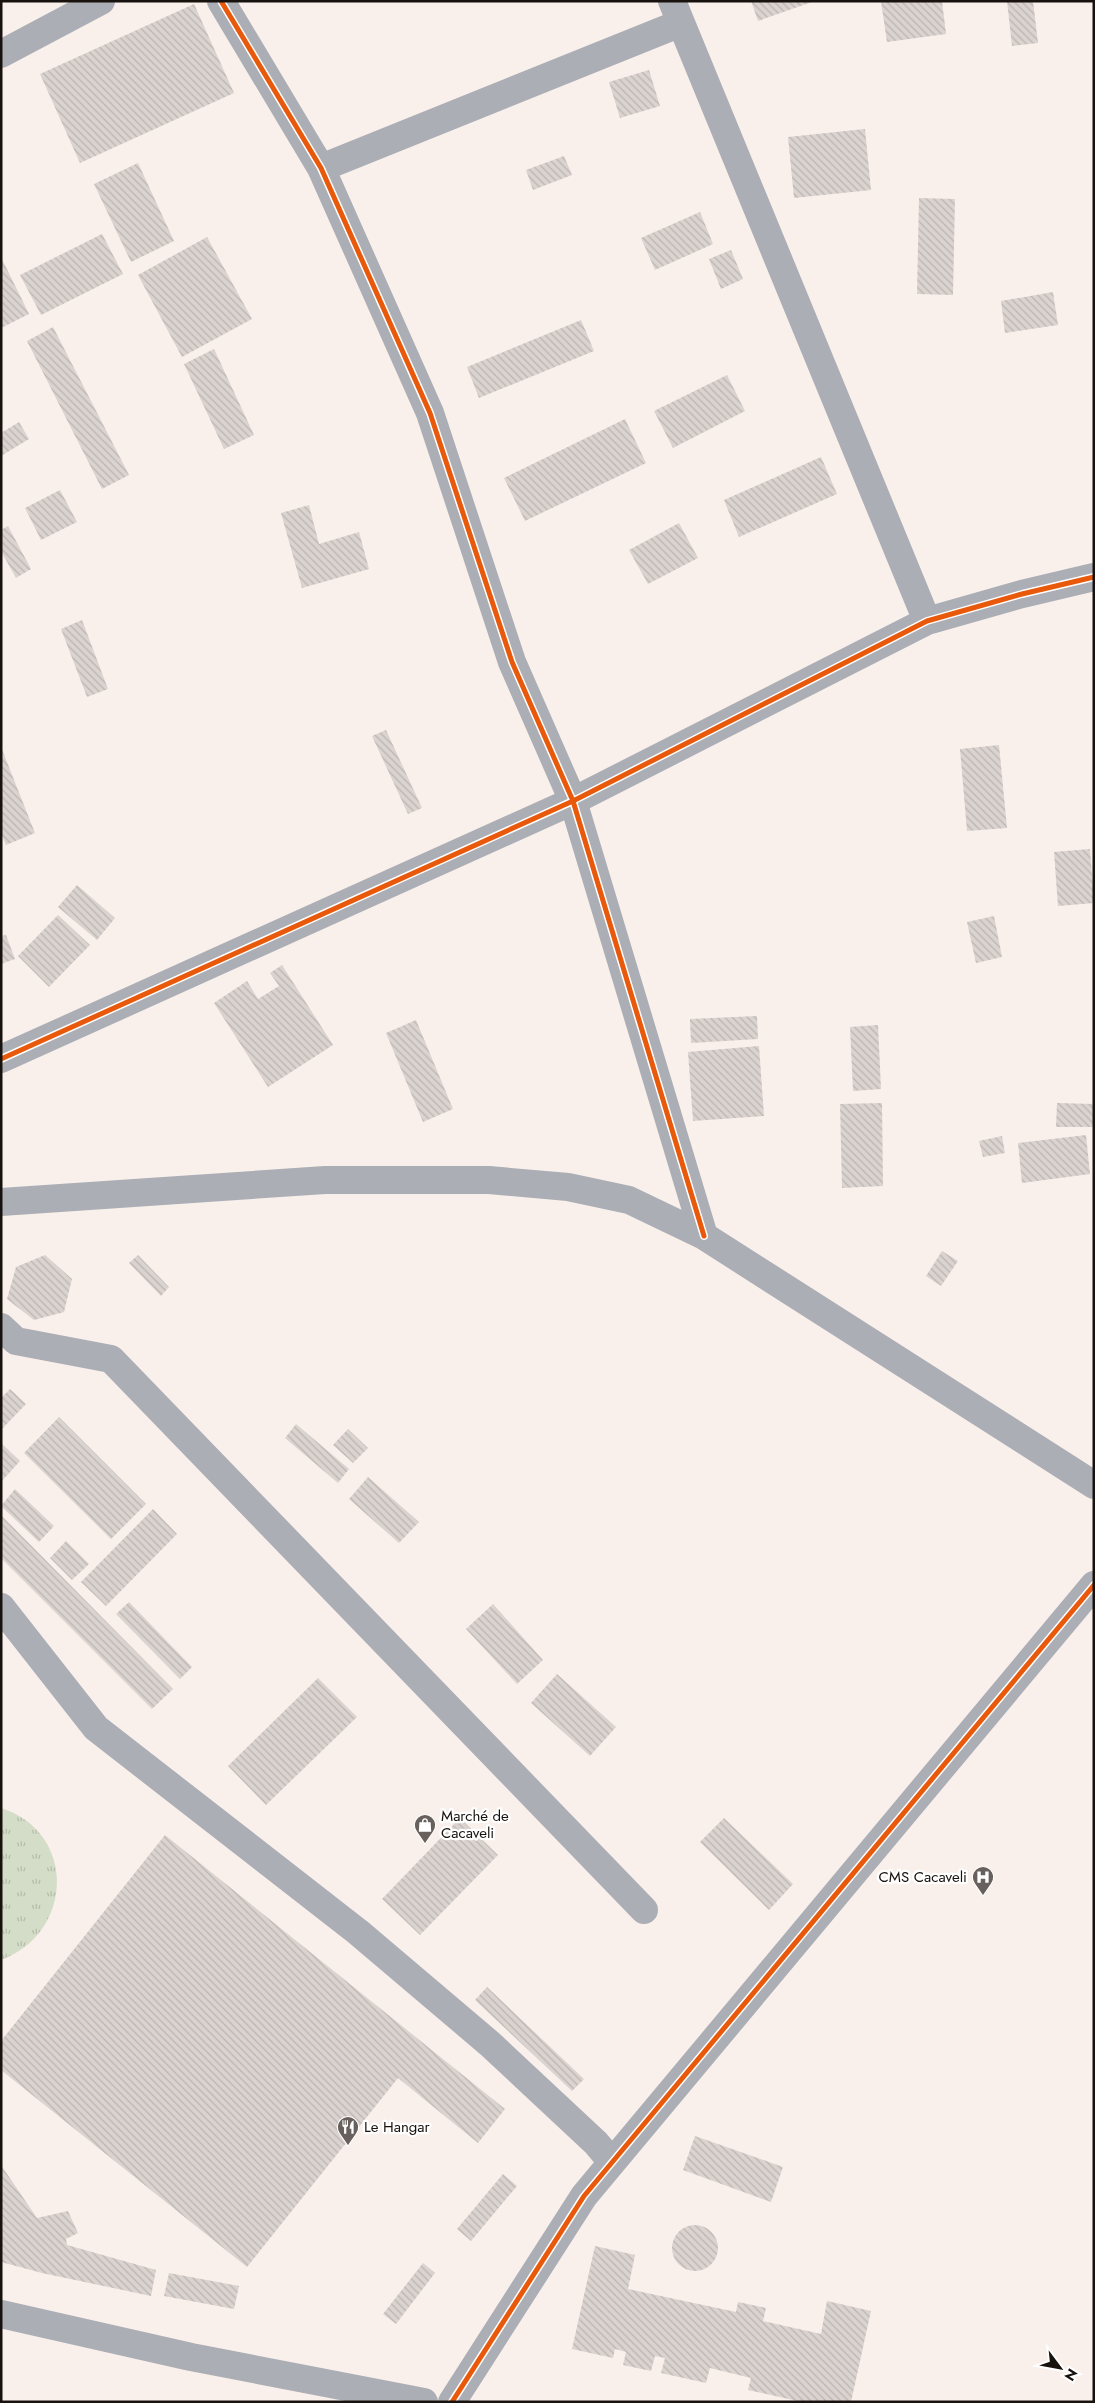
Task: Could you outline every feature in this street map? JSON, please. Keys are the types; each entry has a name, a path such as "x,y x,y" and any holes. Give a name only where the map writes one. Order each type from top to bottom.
{"street":[{"path":"1,54 101,1"},
{"path":"220,1 321,168 430,413 512,662 573,801 704,1236"},
{"path":"321,168 676,12 927,621"},
{"path":"1,1059 573,801 927,621 1022,594 1094,577"},
{"path":"1,1202 325,1180 489,1180 568,1187 629,1200 704,1236 1094,1485"},
{"path":"1,1327 16,1341 111,1359 644,1910"},
{"path":"452,2402 584,2196 611,2161 1094,1585"},
{"path":"1,1607 96,1728 358,1932 490,2044 596,2143 611,2161"},
{"path":"1,2314 191,2357 424,2402"}],"green space":[{"path":"1,1808 26,1820 43,1838 54,1860 57,1883 53,1906 42,1928 25,1947 1,1960"}],"building":[{"path":"751,1 812,1 812,2 758,21"},
{"path":"881,1 942,1 946,34 887,42"},
{"path":"1007,1 1033,1 1038,43 1012,46"},
{"path":"194,4 234,93 80,163 40,74"},
{"path":"649,70 660,106 620,118 609,82"},
{"path":"865,129 871,190 794,198 788,137"},
{"path":"564,156 572,175 533,190 526,170"},
{"path":"138,163 174,241 131,262 94,184"},
{"path":"919,198 955,199 953,295 917,294"},
{"path":"700,212 713,244 655,270 641,238"},
{"path":"102,234 123,274 41,315 20,275"},
{"path":"207,237 252,319 182,357 138,275"},
{"path":"731,250 743,279 721,289 709,259"},
{"path":"1,257 29,314 1,328"},
{"path":"1053,292 1058,325 1005,333 1001,301"},
{"path":"581,320 594,351 479,398 467,367"},
{"path":"53,327 129,475 102,489 27,341"},
{"path":"214,349 254,435 224,449 184,364"},
{"path":"727,375 745,411 673,448 654,411"},
{"path":"625,419 646,463 525,521 504,478"},
{"path":"19,422 29,439 1,456 1,433"},
{"path":"821,457 837,494 739,537 724,500"},
{"path":"60,490 77,522 41,540 25,508"},
{"path":"309,505 319,544 359,532 369,569 302,588 281,513"},
{"path":"679,523 698,558 648,584 629,550"},
{"path":"8,526 31,569 16,578 1,551 1,530"},
{"path":"82,620 108,689 87,697 61,629"},
{"path":"386,730 422,808 408,814 372,736"},
{"path":"999,745 1007,828 967,831 960,749"},
{"path":"1,747 35,833 6,845 1,833"},
{"path":"1090,849 1094,903 1058,906 1054,852"},
{"path":"77,885 115,918 97,940 58,907"},
{"path":"58,915 90,945 49,987 18,956"},
{"path":"994,916 1002,957 976,963 967,922"},
{"path":"6,935 15,959 1,964 1,936"},
{"path":"282,965 333,1045 268,1087 214,1003 247,981 258,999 279,986 270,973"},
{"path":"757,1016 758,1039 691,1043 690,1019"},
{"path":"416,1020 453,1109 423,1122 386,1033"},
{"path":"878,1025 881,1089 853,1091 850,1027"},
{"path":"759,1046 764,1116 693,1121 688,1052"},
{"path":"882,1103 883,1186 842,1188 840,1104"},
{"path":"1057,1103 1094,1104 1094,1127 1056,1127"},
{"path":"1086,1135 1090,1174 1022,1183 1018,1143"},
{"path":"1002,1136 1005,1153 983,1157 979,1141"},
{"path":"942,1251 958,1261 941,1286 926,1276"},
{"path":"45,1255 72,1279 64,1312 34,1320 7,1299 16,1267"},
{"path":"138,1255 169,1287 161,1296 129,1263"},
{"path":"10,1389 26,1404 1,1430 1,1398"},
{"path":"59,1417 146,1504 111,1539 24,1453"},
{"path":"296,1424 349,1469 338,1483 285,1438"},
{"path":"348,1429 368,1448 353,1463 333,1445"},
{"path":"1,1443 20,1461 1,1482"},
{"path":"368,1477 419,1522 399,1543 349,1499"},
{"path":"15,1489 54,1526 39,1542 1,1506"},
{"path":"153,1509 177,1534 106,1606 81,1582"},
{"path":"1,1515 173,1689 152,1709 1,1558"},
{"path":"66,1541 89,1564 72,1580 50,1558"},
{"path":"129,1602 192,1667 180,1679 116,1614"},
{"path":"493,1604 543,1660 517,1684 466,1629"},
{"path":"557,1674 616,1727 590,1756 531,1703"},
{"path":"318,1678 357,1717 266,1805 228,1766"},
{"path":"460,1818 498,1855 420,1935 382,1899"},
{"path":"724,1818 793,1884 769,1910 700,1842"},
{"path":"165,1835 505,2109 478,2143 398,2078 247,2267 1,2070 1,2041"},
{"path":"487,1987 584,2079 572,2091 475,2000"},
{"path":"695,2136 783,2167 771,2202 683,2170"},
{"path":"1,2165 37,2218 68,2211 78,2233 66,2239 67,2245 156,2270 151,2296 42,2273 1,2262"},
{"path":"503,2174 517,2186 471,2241 457,2229"},
{"path":"695,2225 708,2229 714,2235 718,2248 714,2261 708,2267 695,2271 682,2267 676,2261 672,2248 676,2235 682,2229"},
{"path":"595,2246 635,2255 628,2289 736,2312 738,2302 766,2308 763,2321 821,2334 827,2301 871,2311 851,2402 802,2402 748,2390 751,2378 710,2368 706,2383 661,2373 665,2358 655,2356 651,2371 623,2365 626,2352 615,2349 613,2358 572,2349"},
{"path":"423,2263 435,2273 396,2324 383,2314"},
{"path":"169,2273 239,2286 234,2309 164,2296"}],"cycle path":[{"path":"221,1 321,168 430,413 512,662 573,801 704,1236"},
{"path":"1,1059 573,801 927,621 1022,594 1094,577"},
{"path":"452,2402 584,2196 1094,1585"}],"place":[{"name":"Marché de Cacaveli","path":"425,1844"},
{"name":"CMS Cacaveli","path":"983,1896"},
{"name":"Le Hangar","path":"348,2146"}]}
